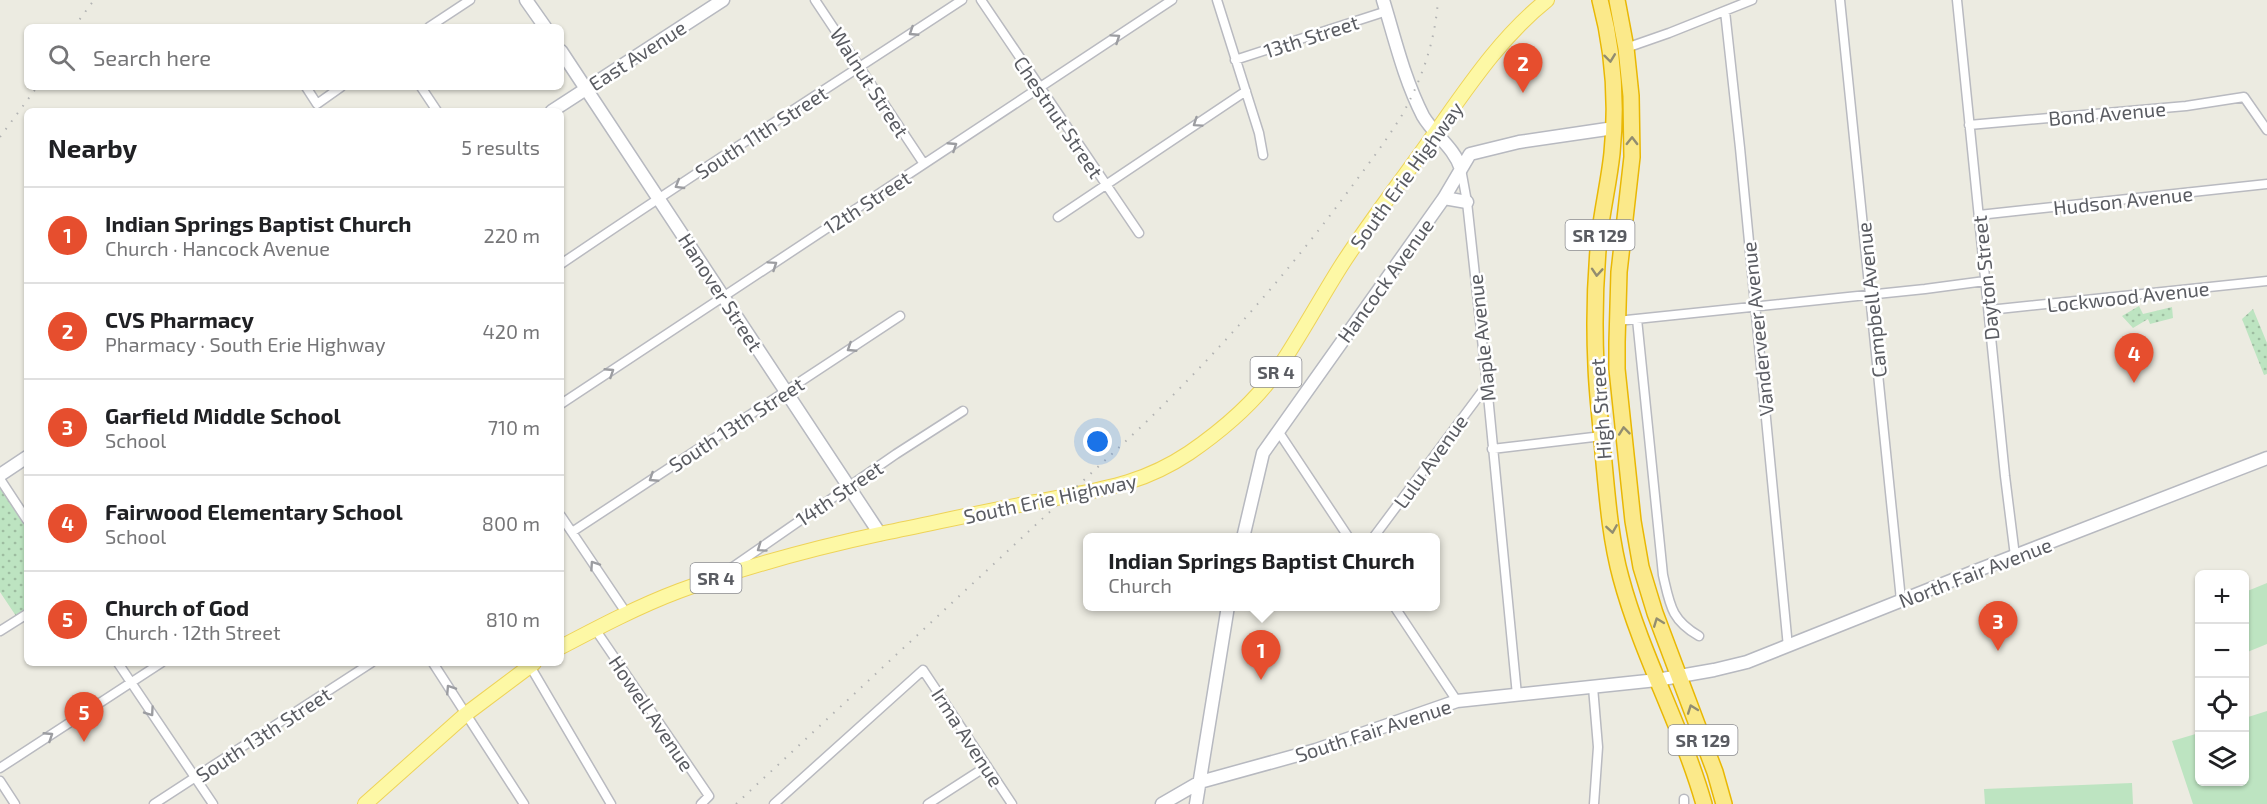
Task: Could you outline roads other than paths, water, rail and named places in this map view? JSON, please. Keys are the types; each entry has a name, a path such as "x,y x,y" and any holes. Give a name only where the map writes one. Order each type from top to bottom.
{"highway":[{"name":"High Street","path":"1600,0 1610,54 1614,94 1614,128 1599,237 1596,284 1596,368 1611,527 1620,576 1657,680 1687,749 1704,804"},
{"name":"High Street","path":"1617,0 1632,96 1632,158 1619,272 1617,369 1633,521 1641,567 1655,613 1715,772 1724,804"}],"main road":[{"name":"South Erie Highway","path":"564,645 627,614 677,592 717,578 805,551 1038,501 1108,489 1153,474 1202,443 1244,408 1275,372 1341,266 1436,132 1502,44 1530,14 1547,0"},
{"path":"365,804 466,714 529,666"}],"street":[{"path":"434,24 470,0"},
{"path":"526,0 542,24"},
{"name":"East Avenue","path":"556,108 723,0"},
{"name":"Walnut Street","path":"815,0 924,164"},
{"name":"South 11th Street","path":"564,262 659,197 707,168 962,0"},
{"name":"Chestnut Street","path":"981,0 1139,233"},
{"name":"12th Street","path":"564,402 1173,0"},
{"path":"1217,0 1259,133 1263,155"},
{"path":"1626,48 1752,0"},
{"name":"Campbell Avenue","path":"1840,0 1901,600"},
{"name":"Dayton Street","path":"1957,0 2015,556"},
{"name":"13th Street","path":"1235,60 1385,6"},
{"name":"Maple Avenue","path":"1385,6 1413,94 1425,118 1454,153 1461,169 1467,202 1487,385 1517,695"},
{"name":"Vanderveer Avenue","path":"1725,11 1788,647"},
{"name":"Hanover Street","path":"564,55 880,534"},
{"path":"308,90 317,104 337,90"},
{"path":"422,90 435,108"},
{"path":"1058,217 1246,91"},
{"name":"Bond Avenue","path":"1969,125 2186,106 2244,97 2267,130"},
{"name":"Hancock Avenue","path":"1244,533 1263,453 1444,198 1470,154 1519,142 1614,128"},
{"name":"Hudson Avenue","path":"1979,215 2267,184"},
{"path":"1444,198 1467,202"},
{"path":"1617,321 1985,281"},
{"name":"Lockwood Avenue","path":"1989,310 2267,281"},
{"name":"South 13th Street","path":"572,532 900,316"},
{"path":"1637,319 1663,575 1670,606 1683,627 1699,636"},
{"name":"Lulu Avenue","path":"1376,533 1487,385"},
{"name":"14th Street","path":"717,578 803,517 963,411"},
{"path":"1278,431 1346,533"},
{"path":"1492,449 1602,436"},
{"name":"North Fair Avenue","path":"1657,680 1747,662 2267,458"},
{"path":"24,460 0,477 24,515"},
{"path":"564,520 627,614"},
{"path":"1196,804 1227,611"},
{"path":"1397,611 1457,701"},
{"path":"0,632 24,616"},
{"name":"Howell Avenue","path":"595,629 709,796 701,804"},
{"path":"120,666 213,804"},
{"path":"0,768 156,666"},
{"name":"South 13th Street","path":"154,804 366,666"},
{"path":"435,666 524,804"},
{"path":"533,666 611,804"},
{"name":"Irma Avenue","path":"774,804 924,670 1012,804"},
{"name":"South Fair Avenue","path":"1162,804 1200,782 1334,745 1457,701 1657,680"},
{"path":"1593,687 1598,747 1594,804"},
{"path":"928,804 987,766"},
{"path":"0,782 15,804"}],"railway":[{"path":"76,24 94,0"},
{"path":"736,804 1143,425 1245,318 1293,263 1338,205 1402,115 1416,88 1426,60 1434,31 1438,0"},
{"path":"0,137 35,90"}],"place":[{"name":"CVS Pharmacy","path":"1523,93"},
{"name":"Fairwood Elementary School","path":"2134,383"},
{"name":"Garfield Middle School","path":"1998,651"},
{"name":"Indian Springs Baptist Church","path":"1261,680"},
{"name":"Church of God","path":"84,742"}]}
